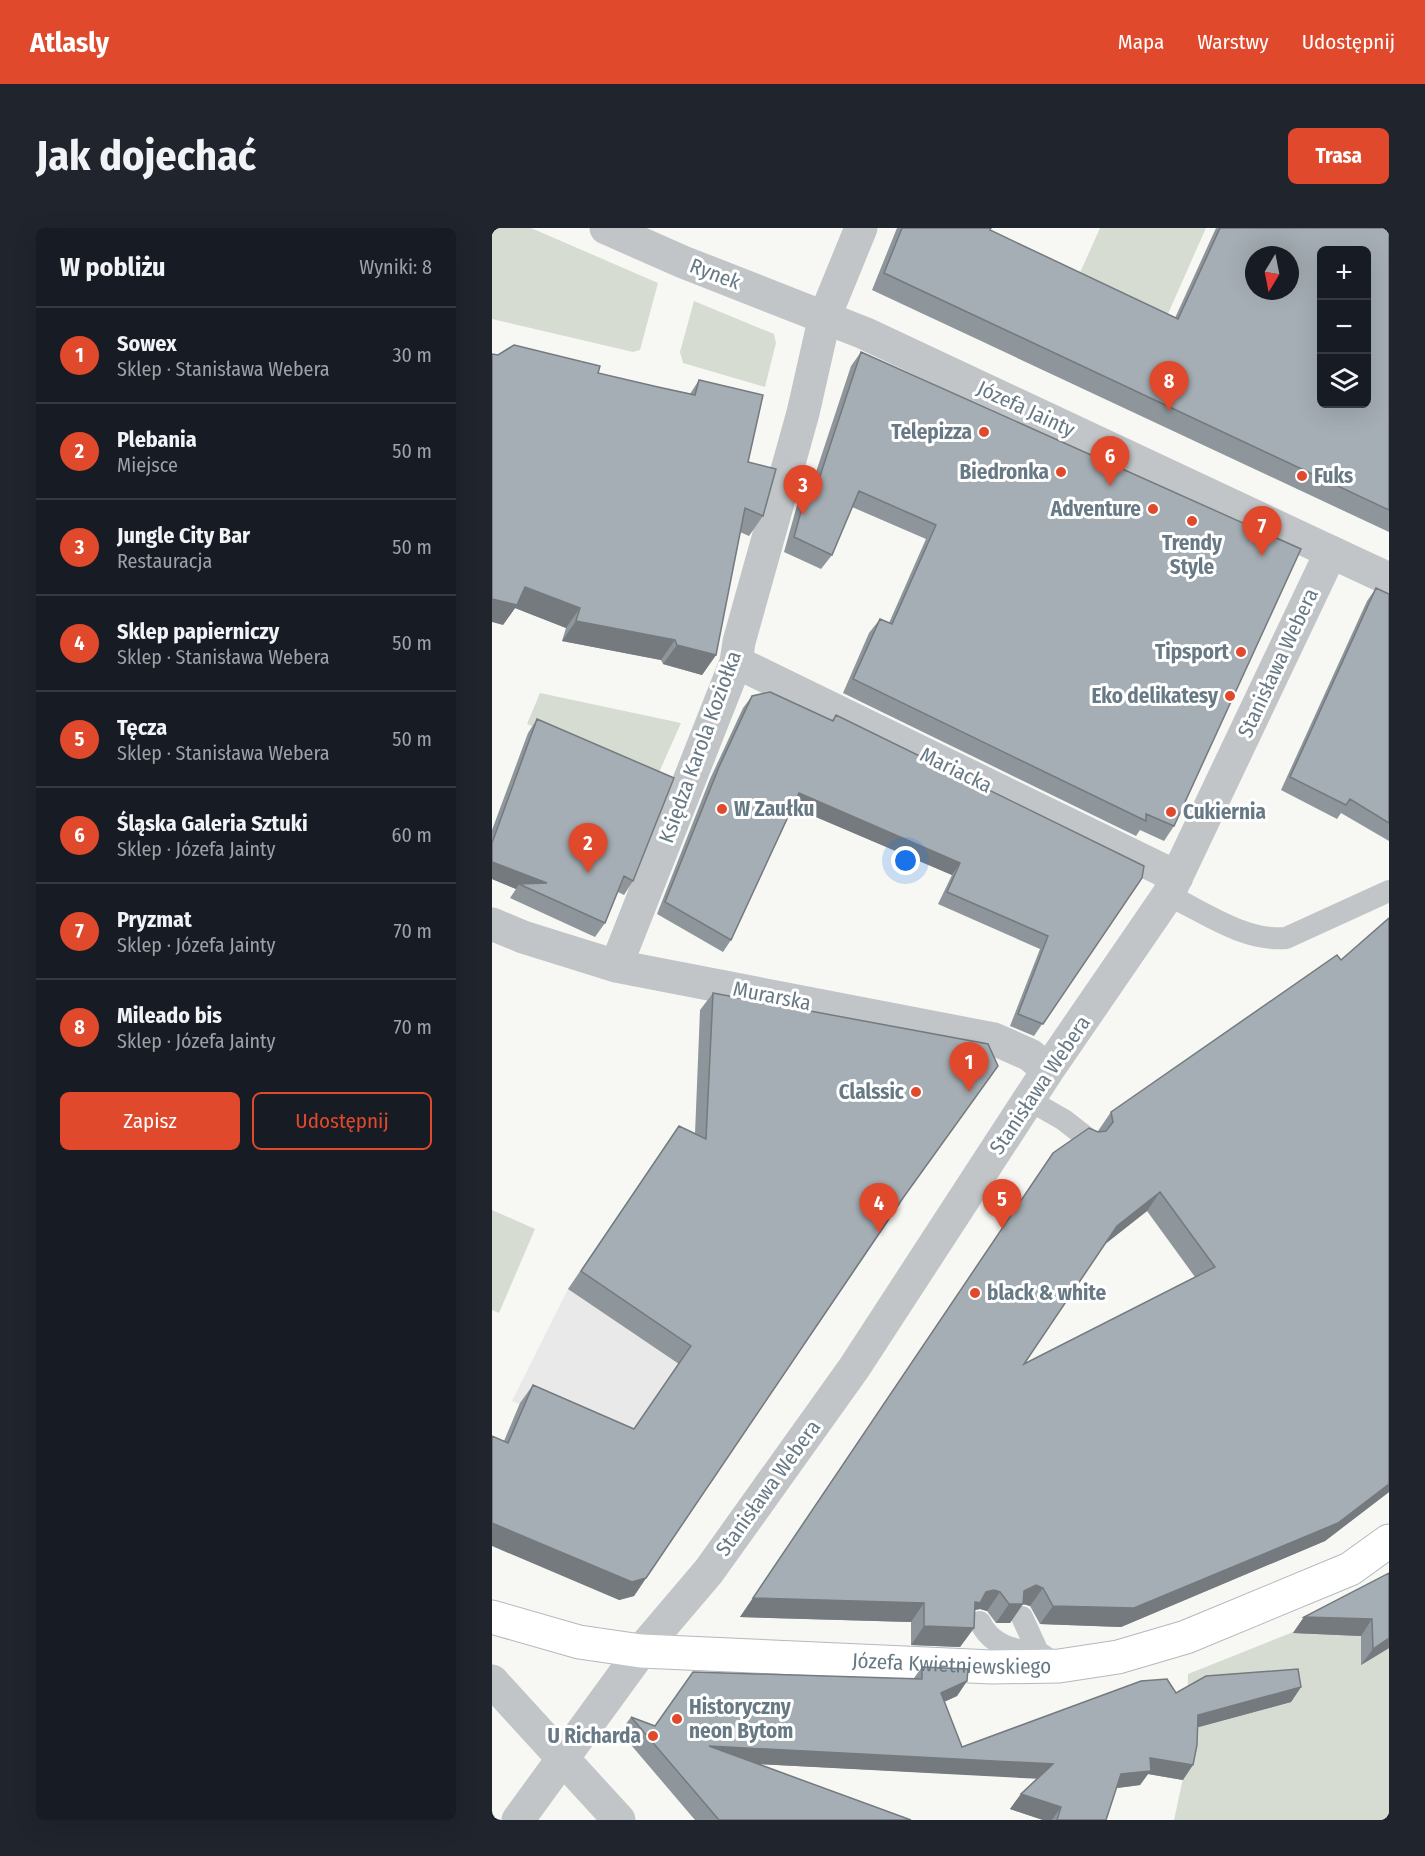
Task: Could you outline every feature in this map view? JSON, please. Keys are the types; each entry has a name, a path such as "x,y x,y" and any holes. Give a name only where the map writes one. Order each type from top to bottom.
{"main road":[{"name":"Józefa Kwietniewskiego","path":"492,1617 579,1642 641,1651 992,1667 1048,1659 1118,1657 1186,1637 1350,1569 1389,1541"}],"street":[{"name":"Rynek","path":"606,228 683,262 825,316"},
{"name":"Księdza Karola Koziołka","path":"616,966 736,662 739,642 803,413 825,316 861,228"},
{"name":"Józefa Jainty","path":"825,316 1389,579"},
{"name":"Stanisława Webera","path":"518,1820 641,1651 709,1571 854,1368 1048,1070 1172,886 1331,552"},
{"name":"Mariacka","path":"736,662 1172,886"},
{"name":"Murarska","path":"492,924 523,937 616,966 994,1039 1030,1055 1048,1070"},
{"path":"492,1681 619,1820"}],"lane":[{"path":"1172,886 1256,937 1272,939 1286,938 1389,891"},
{"path":"1029,1101 1064,1120 1088,1138"},
{"path":"1022,1617 1048,1659"},
{"path":"980,1622 987,1636 1001,1645 1048,1659"}],"shaded area":[{"path":"492,228 531,228 658,283 640,350 633,352 492,319"},
{"path":"1100,228 1206,228 1167,316 1079,275"},
{"path":"694,301 774,334 776,343 765,387 683,363 680,352"},
{"path":"540,693 681,723 657,777 527,724"},
{"path":"667,1143 872,1245 711,1484 512,1401 568,1289"},
{"path":"492,1210 535,1229 499,1313 492,1310"},
{"path":"1389,1581 1389,1820 1174,1820 1187,1760 1188,1674 1298,1630"}],"building":[{"path":"902,228 991,228 990,230 1178,319 1220,228 1389,228 1389,510 884,273"},
{"path":"514,345 600,366 598,373 695,395 699,380 763,395 748,462 776,469 763,516 745,508 716,655 677,645 675,640 576,621 580,608 525,587 517,605 492,599 492,354 498,355"},
{"path":"861,352 1301,549 1174,826 1146,814 1146,821 853,679 880,619 892,624 936,525 859,491 832,555 794,537 809,483 817,485"},
{"path":"1376,588 1389,594 1389,823 1350,799 1346,805 1290,777"},
{"path":"770,692 833,721 836,715 1144,866 1142,878 1043,1024 1018,1014 1048,936 947,892 960,863 799,793 731,940 665,902 719,767 752,696"},
{"path":"537,719 674,778 633,881 624,876 605,923 519,884 547,883 492,862 492,843"},
{"path":"1389,918 1389,1484 1338,1523 1134,1608 1053,1606 1043,1588 1036,1585 1024,1591 1023,1604 1009,1604 1000,1592 994,1590 986,1592 980,1603 975,1602 974,1628 924,1626 924,1603 753,1598 1053,1153 1089,1128 1098,1132 1106,1131 1113,1122 1111,1112 1337,955 1341,960","holes":["1160,1192 1215,1267 1024,1364 1117,1226"]},
{"path":"713,993 988,1044 998,1066 903,1198 646,1578 632,1582 492,1523 492,1436 508,1443 533,1385 634,1429 691,1346 581,1271 679,1126 706,1139"},
{"path":"1389,1573 1389,1638 1373,1649 1372,1619 1304,1617"},
{"path":"922,1667 968,1669 967,1681 941,1693 962,1747 1141,1681 1167,1679 1176,1693 1206,1676 1298,1669 1301,1687 1198,1715 1197,1745 1193,1765 1150,1758 1151,1771 1121,1774 1106,1820 1057,1820 1061,1807 1021,1794 1053,1764 709,1746 911,1820 719,1820 631,1717 655,1726 693,1672 922,1679"}],"place":[{"name":"Mileado bis","path":"1169,411"},
{"name":"Telepizza","path":"984,432"},
{"name":"Biedronka","path":"1061,472"},
{"name":"Fuks","path":"1302,476"},
{"name":"Śląska Galeria Sztuki","path":"1110,486"},
{"name":"Adventure","path":"1153,509"},
{"name":"Jungle City Bar","path":"803,515"},
{"name":"Trendy Style","path":"1192,521"},
{"name":"Pryzmat","path":"1262,556"},
{"name":"Tipsport","path":"1241,652"},
{"name":"Eko delikatesy","path":"1230,696"},
{"name":"W Zaułku","path":"722,809"},
{"name":"Cukiernia","path":"1171,812"},
{"name":"Plebania","path":"588,873"},
{"name":"Clalssic","path":"916,1092"},
{"name":"Sowex","path":"969,1092"},
{"name":"Tęcza","path":"1002,1229"},
{"name":"Sklep papierniczy","path":"879,1233"},
{"name":"black & white","path":"975,1293"},
{"name":"Historyczny neon Bytom","path":"677,1719"},
{"name":"U Richarda","path":"653,1736"}]}
